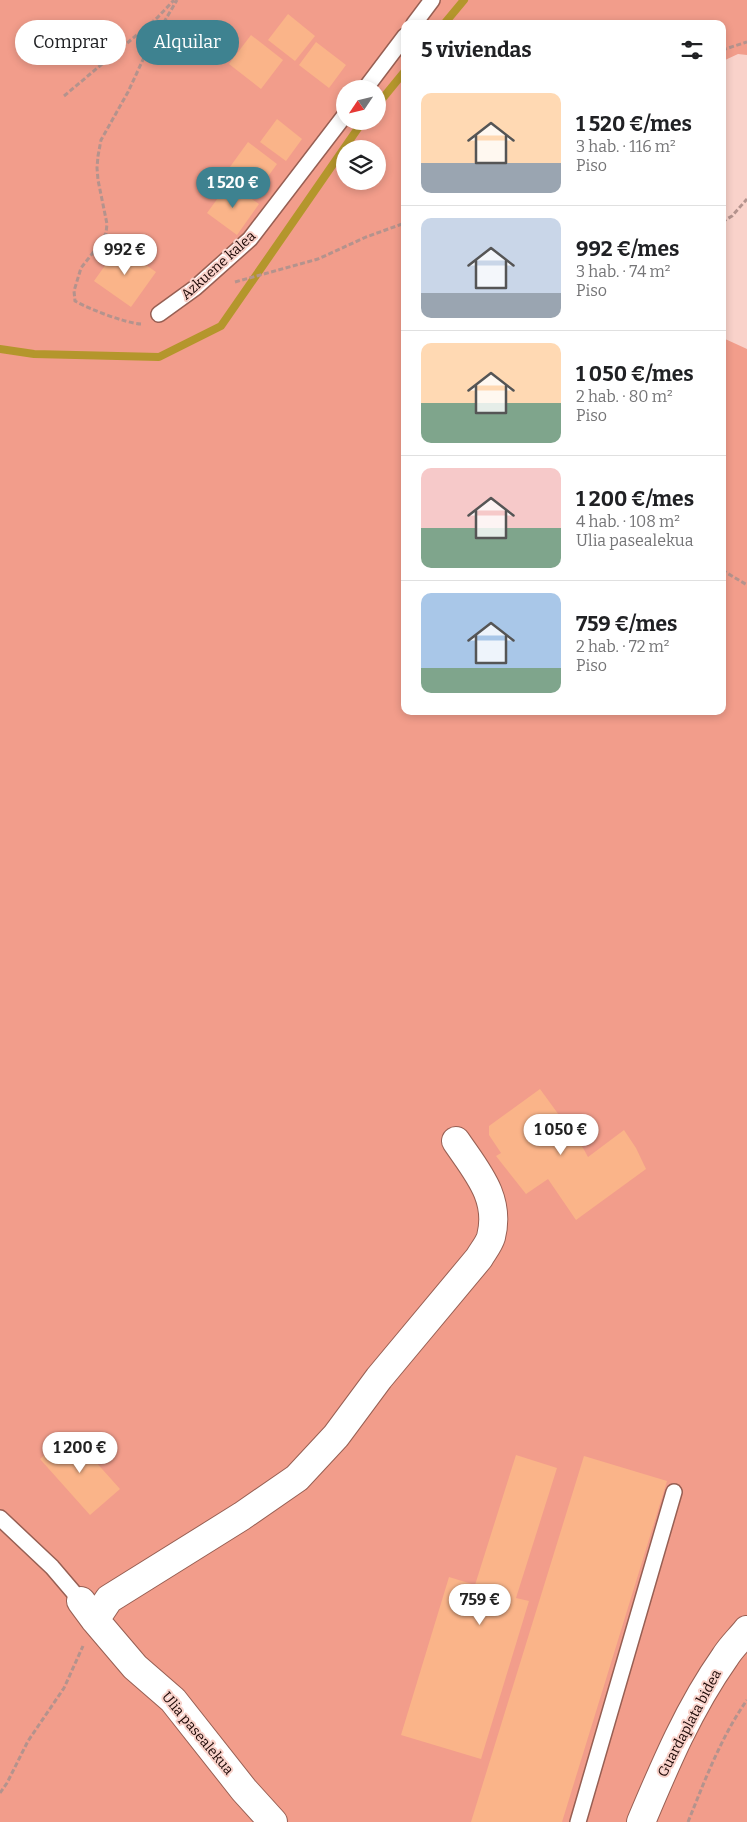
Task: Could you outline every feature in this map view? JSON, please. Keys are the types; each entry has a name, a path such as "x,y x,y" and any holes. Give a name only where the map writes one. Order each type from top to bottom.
{"street":[{"path":"88,1611 242,1516 297,1478 336,1436 379,1378 479,1258 490,1239 493,1205 488,1189 456,1141"},
{"name":"Ulia pasealekua","path":"88,1611 135,1667 174,1700 244,1790 273,1822"},
{"name":"Guardaplata bidea","path":"642,1822 666,1764 696,1703 725,1656 747,1630"}],"lane":[{"path":"417,20 432,0"},
{"path":"372,80 401,41"},
{"name":"Azkuene kalea","path":"159,314 195,288 250,239 336,127"},
{"path":"578,1822 674,1492"},
{"path":"0,1518 52,1567 88,1611"}],"path":[{"path":"64,96 176,0"},
{"path":"159,314 140,324 83,306 75,301 74,297 81,268 106,233 107,224 97,168 101,140 176,0"},
{"path":"726,49 747,42"},
{"path":"726,220 732,216 747,199"},
{"path":"195,288 243,281 318,259 366,237 401,224"},
{"path":"726,572 747,584"},
{"path":"0,1793 28,1741 64,1688 88,1611"},
{"path":"688,1822 706,1776 736,1716 747,1700"}],"shaded area":[{"path":"0,0 747,0 747,55 738,54 726,60 726,20 401,20 401,715 726,715 726,339 747,349 747,1822 0,1822"}],"building":[{"path":"288,14 315,36 295,61 268,40"},
{"path":"251,35 283,60 261,89 230,65 239,65 239,51"},
{"path":"316,42 346,65 329,88 299,65"},
{"path":"277,119 302,139 286,161 260,142"},
{"path":"248,142 277,164 256,193 227,171"},
{"path":"229,183 259,204 237,235 207,213"},
{"path":"119,246 156,272 131,307 94,281"},
{"path":"540,1089 588,1157 624,1130 636,1148 646,1169 576,1220 548,1179 526,1194 496,1156 501,1153 489,1135 489,1126"},
{"path":"69,1432 120,1489 90,1515 40,1459"},
{"path":"516,1455 557,1468 516,1598 529,1601 481,1759 401,1735 449,1577 475,1585"},
{"path":"584,1456 667,1481 562,1822 471,1822"}],"waterway":[{"path":"447,20 464,0"},
{"path":"386,94 401,76"},
{"path":"0,349 34,354 159,357 221,326 357,130"}]}
